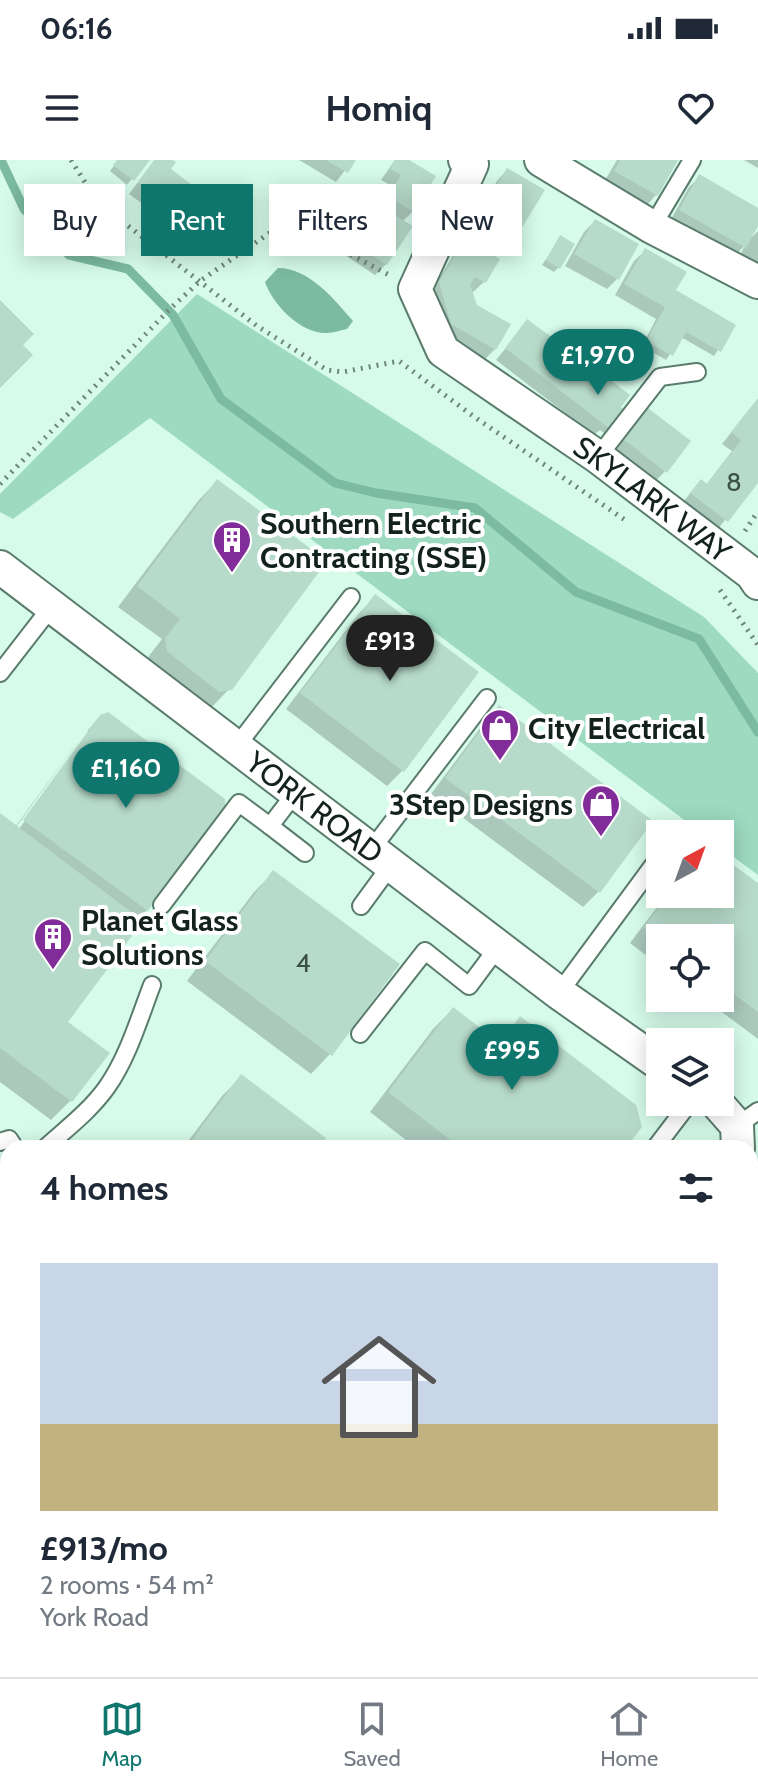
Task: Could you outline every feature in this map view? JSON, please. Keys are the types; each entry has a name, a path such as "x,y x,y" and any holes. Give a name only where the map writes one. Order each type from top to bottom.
{"street":[{"path":"541,160 652,227 758,282"},
{"path":"415,289 471,161"},
{"name":"SKYLARK WAY","path":"415,289 443,351 598,457 755,578"},
{"name":"YORK ROAD","path":"0,567 498,947 646,1055"}],"lane":[{"path":"652,227 692,160"},
{"path":"598,457 660,377 697,372"},
{"path":"236,747 351,597"},
{"path":"0,673 52,606"},
{"path":"361,906 381,858 487,698"},
{"path":"270,826 296,792"},
{"path":"162,905 239,803 305,853"},
{"path":"559,993 646,875"},
{"path":"360,1034 425,951 469,986 498,947"},
{"path":"54,1140 106,1089 120,1066 152,985"},
{"path":"661,1140 679,1116"}],"path":[{"path":"71,160 88,187 118,218 257,326 327,370 343,372 399,361 473,416 638,529"},
{"path":"0,484 172,307 200,281 271,232 312,234 415,289"},
{"path":"755,578 714,581 758,645"}],"shaded area":[{"path":"278,268 300,273 320,286 353,321 347,329 329,333 307,329 281,309 265,282"},
{"path":"197,294 704,617 758,673 758,875 734,857 734,820 684,820 150,418 13,519 0,512 0,494"}],"building":[{"path":"117,160 150,160 134,181 113,165"},
{"path":"154,160 173,160 176,162 171,169 191,184 141,184 138,182"},
{"path":"326,160 356,160 348,173"},
{"path":"395,160 409,160 436,176 431,184 412,184 412,211 396,202 396,184 401,175 390,169"},
{"path":"620,160 678,160 658,196 614,171"},
{"path":"507,168 545,190 522,228 522,184 497,184"},
{"path":"699,174 758,208 758,226 746,248 679,210"},
{"path":"396,216 412,228 396,252"},
{"path":"595,219 639,244 619,280 574,254"},
{"path":"560,235 575,244 560,269 546,260"},
{"path":"645,248 687,272 676,290 736,325 721,352 686,332 673,356 646,341 665,307 624,284"},
{"path":"373,256 393,256 387,265"},
{"path":"455,256 495,256 500,259 486,283 475,277 470,285 477,305 511,324 496,350 451,324 439,282"},
{"path":"0,300 34,334 23,345 33,355 0,388"},
{"path":"527,319 570,351 564,360 584,375 591,365 630,395 621,407 638,421 648,408 691,441 667,473 505,348"},
{"path":"758,398 758,483 728,522 690,493 701,479 707,484 741,440 731,432"},
{"name":"Southern Electric Contracting (SSE)","path":"217,479 327,561 232,690 219,692 167,651 165,638 180,619 137,586"},
{"path":"375,594 479,672 404,772 300,693"},
{"path":"499,705 652,820 646,820 646,831 600,893 445,778"},
{"path":"108,712 225,799 225,806 148,911 23,820 100,715"},
{"name":"Planet Glass Solutions","path":"0,813 143,921 68,1022 110,1053 72,1102 0,1048"},
{"path":"734,865 758,883 758,1012 734,994 734,924 646,924 658,908 734,908"},
{"path":"273,870 400,964 332,1056 205,961"},
{"path":"453,1007 500,1043 520,1016 636,1105 642,1127 632,1140 451,1140 388,1092"},
{"path":"241,1074 326,1138 325,1140 192,1140"}],"waterway":[{"path":"1,160 24,209 69,255 128,269 173,315 221,399 335,483 376,493 475,508 576,592 699,639 758,732"}],"place":[{"name":"Southern Electric Contracting (SSE)","path":"232,574"},
{"name":"City Electrical","path":"500,762"},
{"name":"3Step Designs","path":"601,838"},
{"name":"Planet Glass Solutions","path":"53,971"}]}
